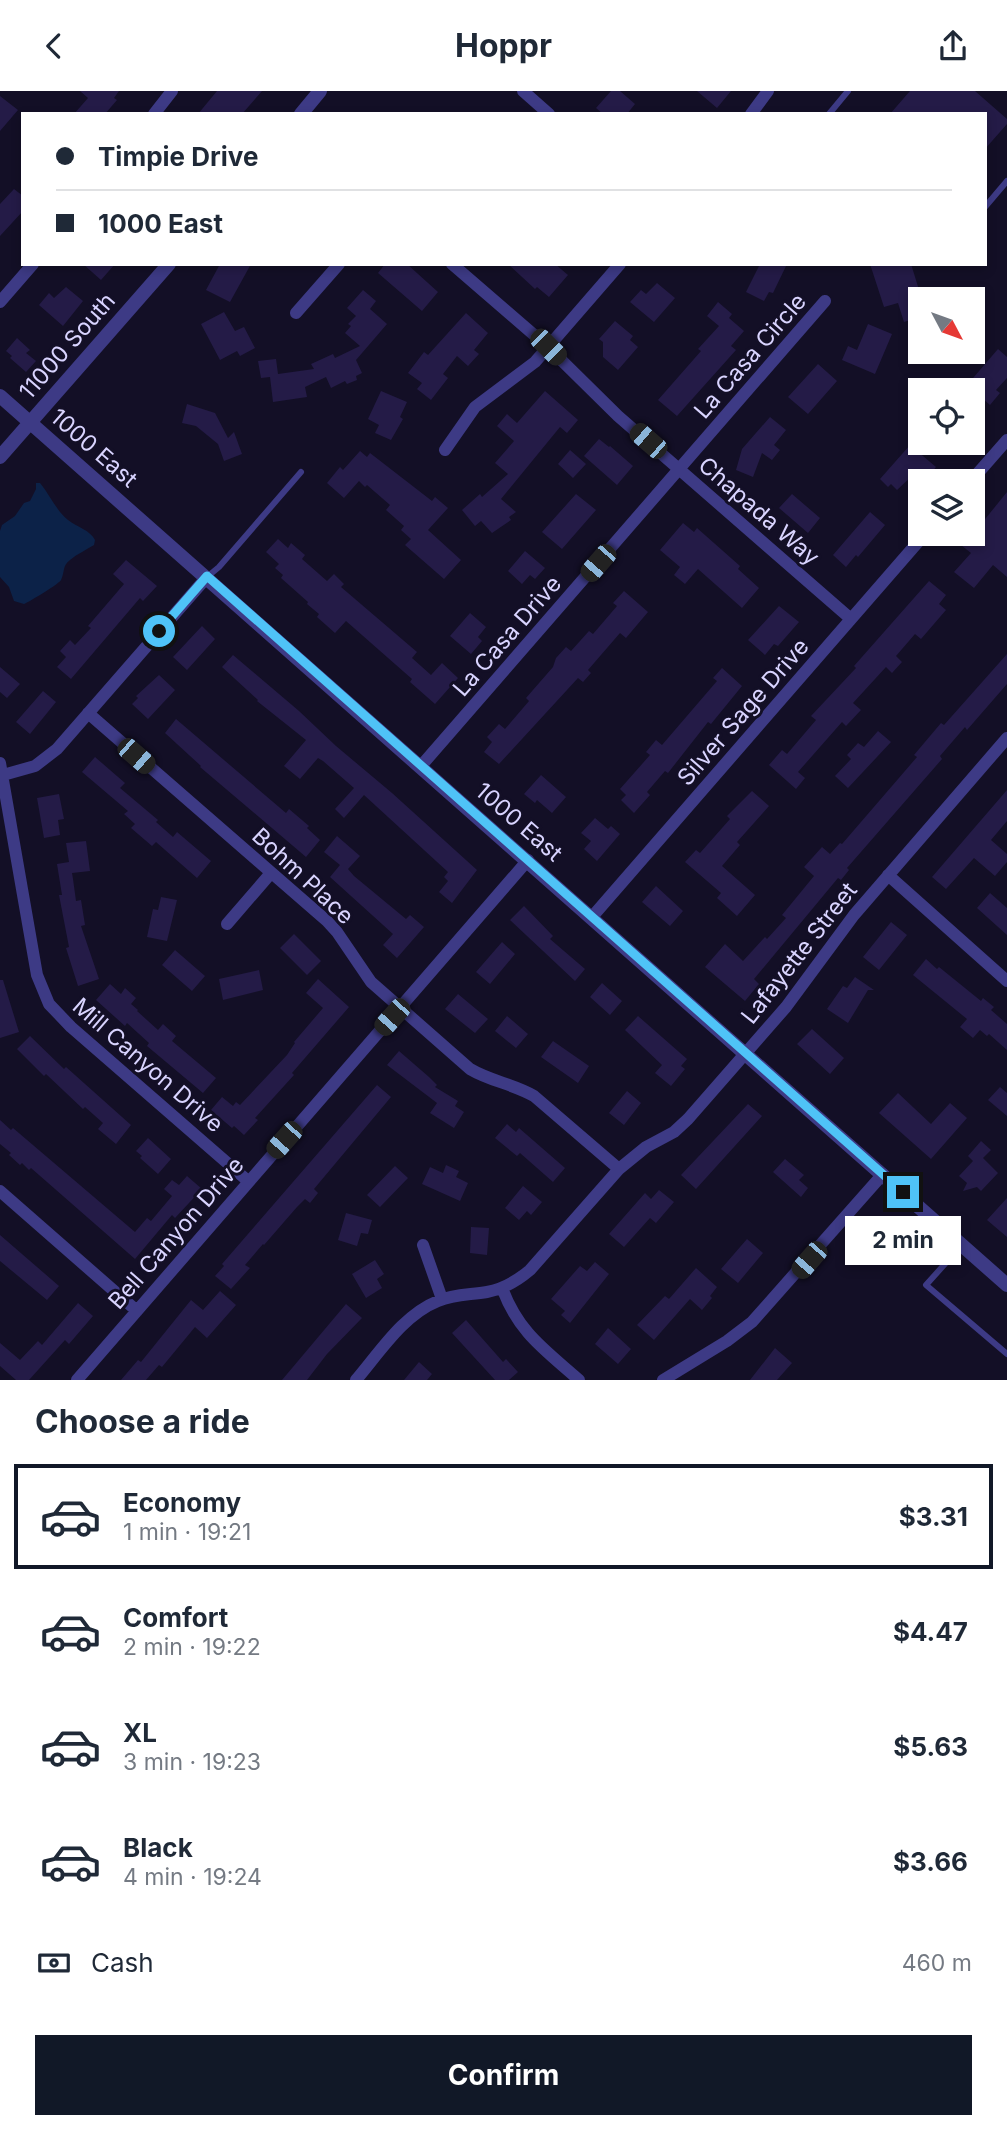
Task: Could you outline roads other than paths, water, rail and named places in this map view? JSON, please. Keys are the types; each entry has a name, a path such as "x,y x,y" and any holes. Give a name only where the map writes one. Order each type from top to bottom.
{"street":[{"path":"155,112 172,91"},
{"path":"302,112 320,91"},
{"path":"523,91 547,112"},
{"path":"752,112 768,91"},
{"path":"0,302 31,266"},
{"name":"11000 South","path":"0,457 167,266"},
{"path":"296,313 337,266"},
{"name":"Chapada Way","path":"454,266 548,347 618,416 851,619"},
{"path":"445,450 475,407 535,362 618,266"},
{"name":"La Casa Circle","path":"680,470 825,301"},
{"name":"1000 East","path":"0,396 1007,1285"},
{"path":"982,469 1007,440"},
{"name":"La Casa Drive","path":"421,766 680,470"},
{"name":"Silver Sage Drive","path":"592,917 915,546"},
{"path":"2,769 35,766 47,759 207,576"},
{"name":"Bohm Place","path":"88,713 327,921 371,982 470,1069 534,1095 619,1169"},
{"name":"Lafayette Street","path":"356,1380 404,1324 428,1306 442,1299 502,1288 530,1270 619,1169 646,1147 674,1132 747,1053 793,998 853,915 1006,739"},
{"name":"Mill Canyon Drive","path":"2,769 37,975 49,1004 71,1027 248,1181"},
{"name":"Bell Canyon Drive","path":"77,1380 528,860"},
{"path":"227,924 271,873"},
{"path":"888,875 1007,981"},
{"path":"663,1380 727,1341 752,1322 883,1174"},
{"path":"0,1191 137,1311"},
{"path":"423,1245 442,1299"},
{"path":"502,1288 515,1318 524,1330 579,1380"}],"lane":[{"path":"831,112 848,91"},
{"path":"987,205 1007,181"},
{"path":"207,576 221,565 300,472"},
{"path":"962,1245 926,1285 1007,1354"}],"water":[{"path":"36,483 40,483 63,516 95,540 94,545 67,562 59,582 24,604 14,601 9,587 0,577 0,531 2,525 15,516 24,503 30,501"}]}
